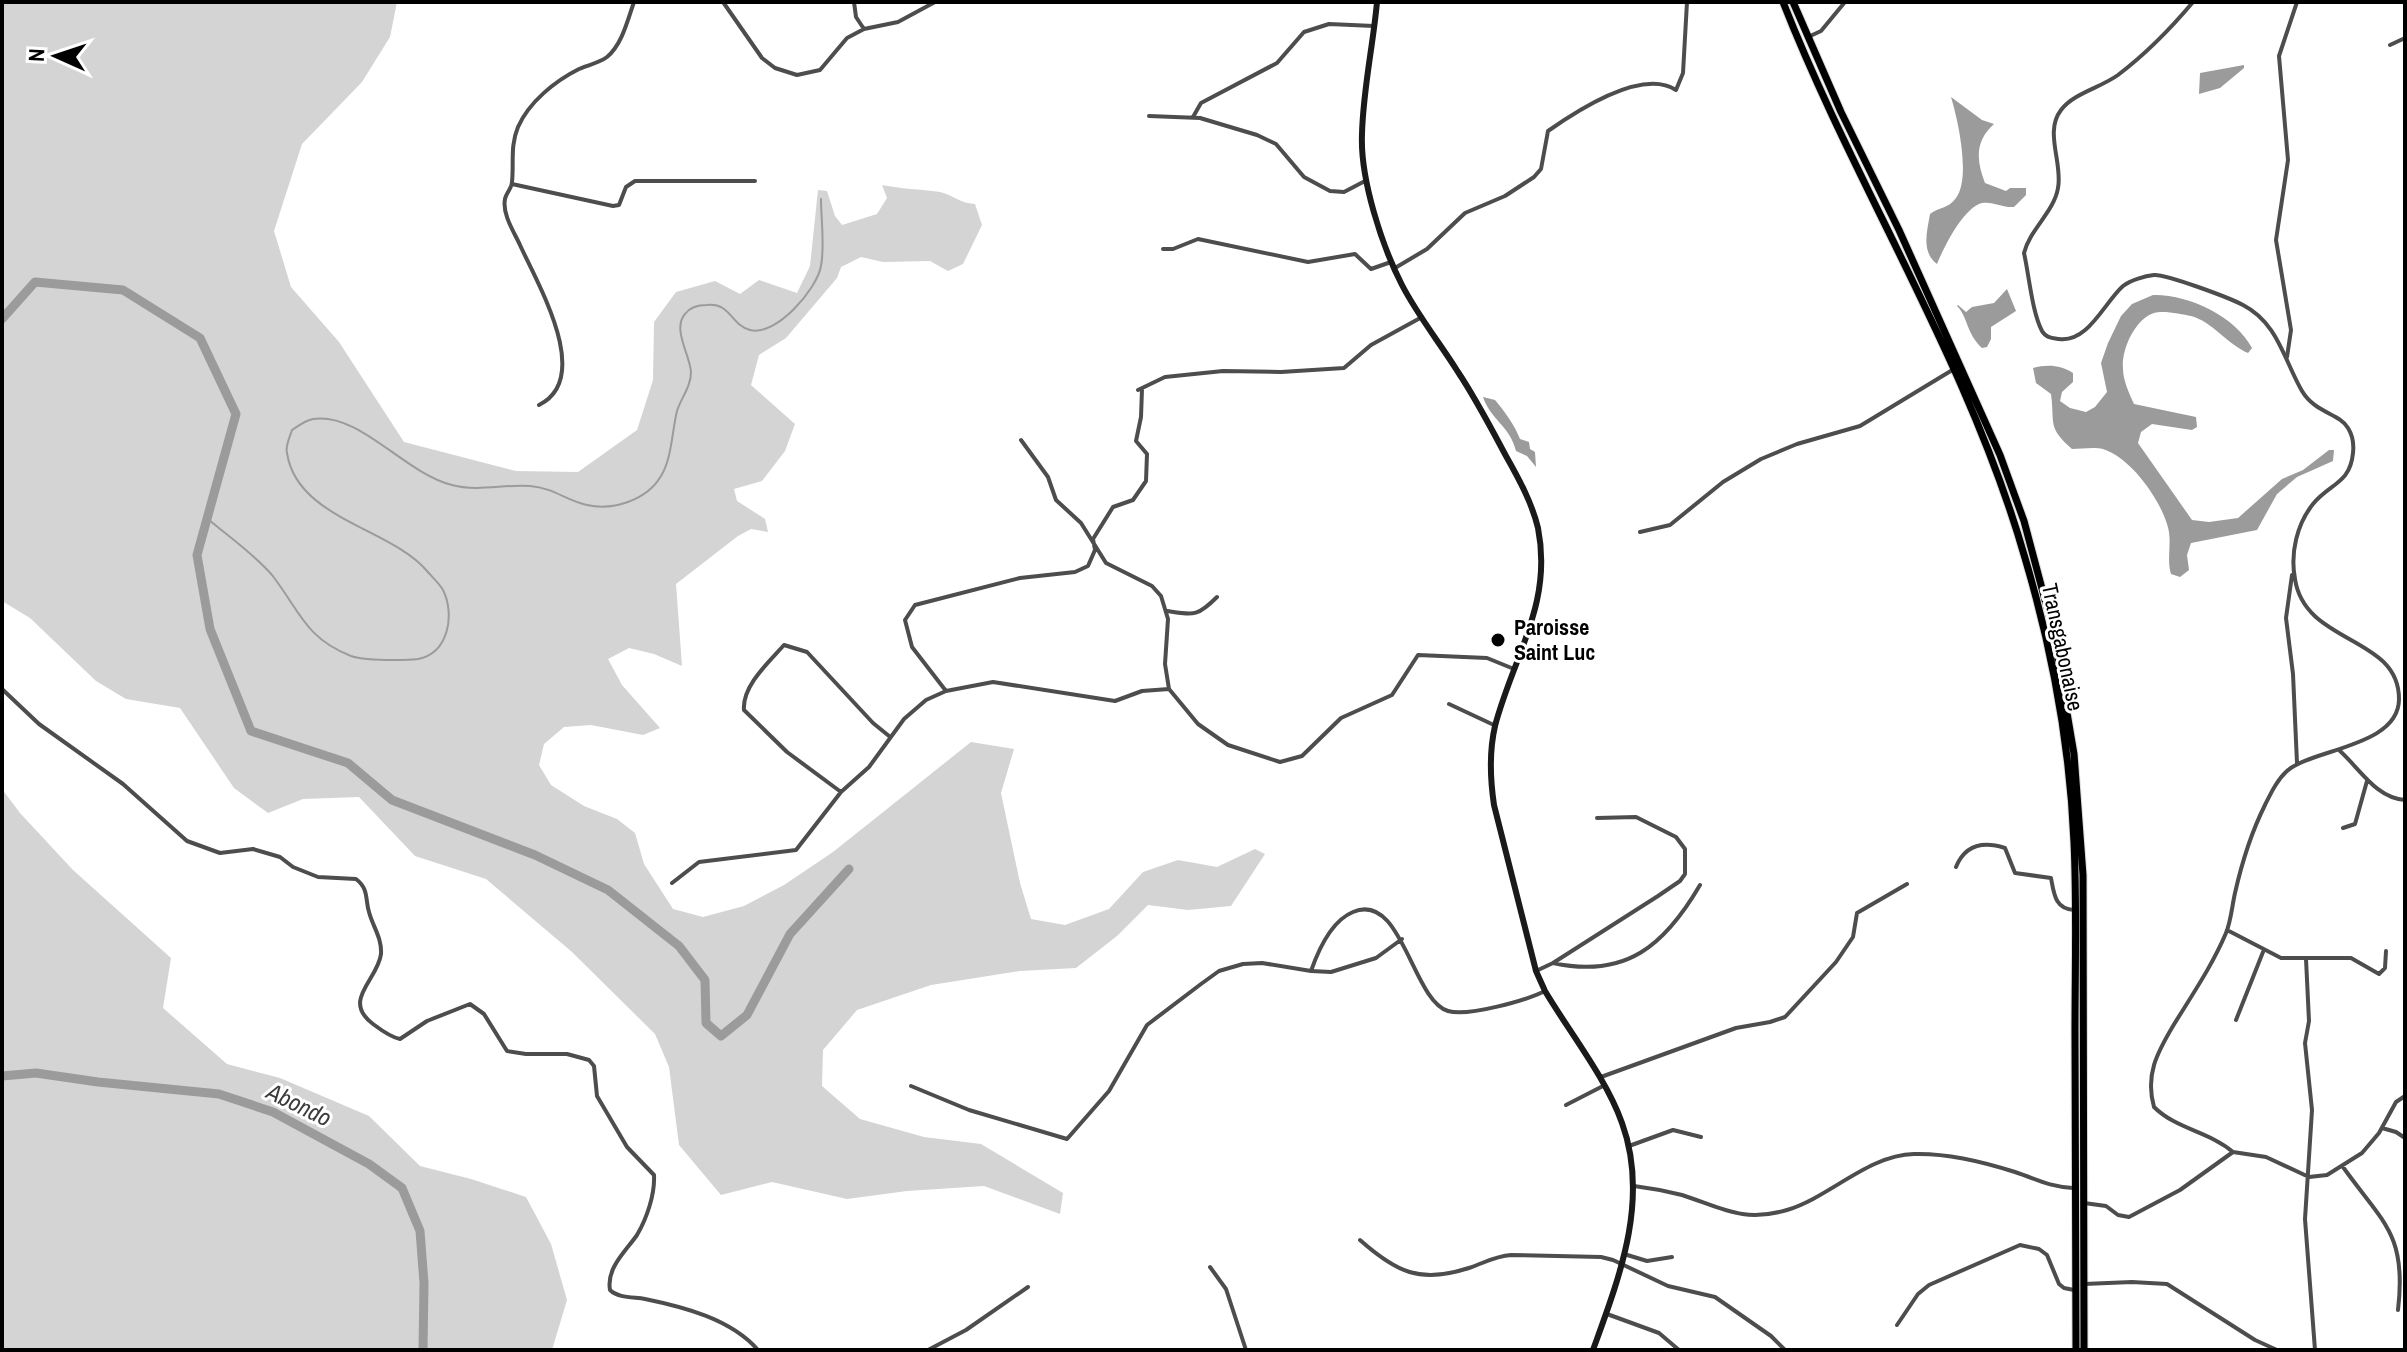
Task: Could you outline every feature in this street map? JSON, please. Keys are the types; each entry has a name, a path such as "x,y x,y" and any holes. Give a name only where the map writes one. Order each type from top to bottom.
{"highway":[{"name":"Transgabonaise","path":"1783,2 1822,95 2000,455 2029,535 2053,630 2074,754 2084,894 2084,1350"},
{"name":"Transgabonaise","path":"1793,2 1957,367 1993,458 2025,555 2041,620 2065,751 2074,834 2076,1350"}],"street":[{"path":"539,405 546,402 562,380 564,355 542,293 509,222 505,198 512,184 513,140 529,109 540,96 560,81 609,55 624,30 634,2"},
{"path":"723,2 762,58 788,74 797,75 820,70 847,38 864,29 898,22 935,2"},
{"path":"854,2 856,17 864,29"},
{"path":"1377,2 1361,137 1368,180 1393,265 1422,317 1470,390 1518,477 1534,513 1540,545 1538,598 1531,630 1496,726 1490,759 1494,805 1536,971 1603,1086 1629,1146 1634,1186 1631,1220 1624,1254 1593,1350"},
{"path":"1163,249 1173,249 1198,239 1308,262 1355,254 1371,269 1393,265 1427,249 1465,213 1505,196 1534,177 1541,169 1548,131 1563,120 1637,84 1660,83 1676,90 1683,73 1687,2"},
{"path":"1808,37 1821,31 1845,2"},
{"path":"2193,2 2174,24 2119,73 2070,101 2056,117 2057,193 2024,253 2043,334 2049,338 2068,340 2084,332 2126,283 2158,274 2247,307 2271,327 2303,394 2314,407 2344,422 2350,430 2354,444 2352,466 2346,476 2315,502 2297,533 2286,618 2293,674 2297,763"},
{"path":"2287,360 2291,330 2276,240 2288,160 2279,56 2297,2"},
{"path":"1193,117 1201,103 1277,63 1304,32 1329,24 1374,26"},
{"path":"2390,45 2405,38"},
{"path":"1149,116 1193,117 1268,139 1304,177 1330,191 1344,192 1368,180"},
{"path":"512,184 613,206 619,205 626,187 635,181 755,181"},
{"path":"946,691 912,647 905,620 909,609 948,595 1020,578 1075,572 1085,568 1092,561 1095,550 1093,539 1113,507 1133,500 1146,481 1147,454 1136,441 1141,417 1140,389 1162,378 1223,371 1281,372 1344,368 1371,345 1422,317"},
{"path":"1640,532 1670,525 1723,482 1761,459 1797,444 1860,426 1957,367"},
{"path":"1021,440 1048,477 1056,500 1081,523 1106,563 1152,586 1161,596 1167,611 1165,664 1169,689 1198,724 1228,745 1280,762 1302,756 1341,718 1392,695 1418,655 1487,658 1516,670"},
{"path":"2293,564 2298,595 2307,611 2321,624 2376,655 2391,669 2399,701 2396,712 2370,737 2340,751 2297,763 2280,778 2249,838 2227,930 2200,985 2154,1059 2150,1087 2154,1107 2161,1114 2221,1141 2233,1152 2266,1157 2309,1177 2327,1175 2362,1153 2382,1128 2396,1102 2405,1096"},
{"path":"1167,611 1196,615 1217,597"},
{"path":"841,792 787,752 744,710 744,698 749,688 772,657 784,645 807,652 889,736"},
{"path":"672,883 699,862 796,850 841,792 869,767 889,736 911,712 926,700 946,691 993,682 1115,701 1142,691 1169,689"},
{"path":"2,689 39,724 123,784 187,841 220,853 229,854 247,848 261,851 280,857 311,875 356,879 361,883 367,894 369,913 378,932 381,952 379,966 363,989 360,1009 365,1019 378,1028 400,1039 427,1021 470,1004 484,1014 507,1051 567,1054 589,1060 594,1066 597,1096 627,1147 654,1175 650,1203 642,1226 609,1278 611,1293 700,1314 738,1331 758,1350"},
{"path":"1449,704 1496,726"},
{"path":"2340,751 2388,797 2405,800"},
{"path":"2343,828 2355,824 2367,780"},
{"path":"1536,971 1666,891 1685,874 1685,849 1676,837 1636,817 1597,818"},
{"path":"1956,867 1960,856 1975,846 2000,846 2005,848 2015,873 2051,878 2060,905 2076,910"},
{"path":"1598,1078 1736,1028 1785,1017 1836,962 1853,937 1857,913 1907,884"},
{"path":"1553,963 1580,969 1627,961 1662,938 1675,924 1700,885"},
{"path":"1311,971 1319,950 1342,918 1369,910 1379,915 1402,939 1428,994 1449,1011 1483,1009 1545,991"},
{"path":"2227,930 2281,958 2351,958 2379,974 2385,968 2386,951"},
{"path":"911,1086 969,1110 1067,1139 1109,1091 1147,1025 1210,977 1231,966 1252,964 1331,972 1376,958 1402,939"},
{"path":"2236,1020 2264,951"},
{"path":"2306,959 2309,1021 2305,1043 2312,1110 2305,1219 2315,1350"},
{"path":"1566,1105 1603,1086"},
{"path":"2382,1128 2405,1138"},
{"path":"1629,1146 1673,1130 1701,1137"},
{"path":"2083,1203 2106,1206 2118,1215 2129,1217 2180,1190 2233,1152"},
{"path":"1634,1186 1682,1195 1724,1212 1762,1214 1785,1211 1809,1202 1860,1171 1901,1155 1913,1154 1986,1164 2042,1184 2076,1188"},
{"path":"2343,1167 2376,1208 2395,1243 2401,1274 2398,1310"},
{"path":"1360,1240 1395,1267 1427,1275 1468,1269 1497,1256 1601,1257 1668,1286 1715,1297 1771,1336 1785,1350"},
{"path":"1897,1325 1918,1294 1929,1285 2020,1245 2039,1249 2047,1255 2059,1284 2076,1290"},
{"path":"1624,1254 1647,1261 1672,1257"},
{"path":"1210,1267 1226,1289 1246,1350"},
{"path":"2084,1284 2167,1284 2255,1340 2277,1350"},
{"path":"928,1350 966,1330 1028,1287"},
{"path":"1606,1314 1659,1333 1679,1350"}],"shaded area":[{"path":"2,2 397,2 390,37 362,82 302,144 274,231 291,287 339,342 404,442 516,471 578,472 637,430 653,380 654,322 676,292 715,281 740,294 759,280 797,293 810,266 818,190 827,191 835,216 842,225 877,214 887,198 882,185 940,192 975,204 982,225 963,264 948,271 930,261 883,262 861,257 841,267 837,278 786,338 759,355 751,385 795,424 785,451 762,481 734,489 737,501 765,519 768,532 751,529 738,536 676,584 682,666 629,648 608,659 622,685 660,728 643,735 591,725 564,727 544,744 539,765 551,785 584,806 617,819 635,833 644,864 673,909 703,917 744,906 784,885 833,852 971,742 1014,749 1001,793 1031,919 1065,925 1109,909 1143,872 1178,860 1217,867 1255,849 1265,854 1231,906 1188,910 1148,905 1117,936 1076,968 1020,971 931,985 857,1010 823,1050 822,1086 860,1119 924,1137 981,1144 1063,1193 1060,1214 984,1186 847,1199 772,1182 721,1195 679,1145 669,1067 655,1034 572,952 486,879 415,856 359,797 303,799 268,813 234,788 180,708 126,699 96,681 30,618 2,601"},
{"path":"2244,65 2220,88 2199,94 2200,73"},
{"path":"1951,97 1982,120 1994,124 1980,144 1980,166 1985,183 2006,191 2026,188 2026,195 2014,207 1986,203 1975,206 1955,229 1937,264 1927,248 1930,214 1953,202 1963,177 1960,134"},
{"path":"2007,289 2016,311 1991,327 1991,339 1987,347 1982,348 1957,306 1966,312 1972,307 1994,303"},
{"path":"2153,295 2181,298 2209,309 2234,326 2252,348 2248,353 2240,349 2199,319 2162,312 2147,316 2135,328 2127,345 2123,373 2134,404 2196,417 2197,427 2192,430 2152,424 2141,432 2138,443 2192,520 2209,522 2238,518 2282,479 2303,470 2329,450 2334,450 2333,461 2297,477 2277,494 2257,530 2191,543 2187,555 2189,570 2180,577 2171,574 2169,530 2151,491 2124,461 2113,454 2099,448 2072,449 2064,442 2055,430 2051,394 2036,383 2033,368 2054,366 2073,373 2073,382 2062,392 2060,401 2070,408 2086,412 2095,407 2107,392 2101,363 2121,316 2132,304"},
{"path":"1483,397 1495,400 1520,439 1529,442 1530,449 1535,452 1536,467 1527,456 1516,451"},
{"path":"2,789 73,870 171,958 163,1008 227,1064 280,1078 369,1116 420,1166 526,1197 551,1244 567,1300 552,1350 2,1350"}],"waterway":[{"path":"208,519 265,567 305,622 323,641 351,656 372,660 412,660 428,655 437,649 447,631 449,610 443,590 411,556 347,521 308,493 294,475 287,453 292,430 313,419 330,419 348,425 417,469 452,485 472,488 539,487 580,503 597,506 628,502 655,484 667,461 677,411 691,377 681,334 681,320 689,310 704,305 721,307 738,324 750,330 760,330 783,319 804,298 818,276 823,241 821,199"},
{"path":"2,319 35,282 123,290 200,338 236,414 197,555 210,629 251,731 348,763 392,800 535,855 608,890 679,946 705,980 706,1023 721,1036 747,1015 790,934 849,869"},
{"name":"Abondo","path":"2,1076 36,1073 219,1094 273,1112 369,1164 402,1188 420,1231 424,1283 423,1350"}],"place":[{"name":"Paroisse Saint Luc","path":"1498,640"}]}
